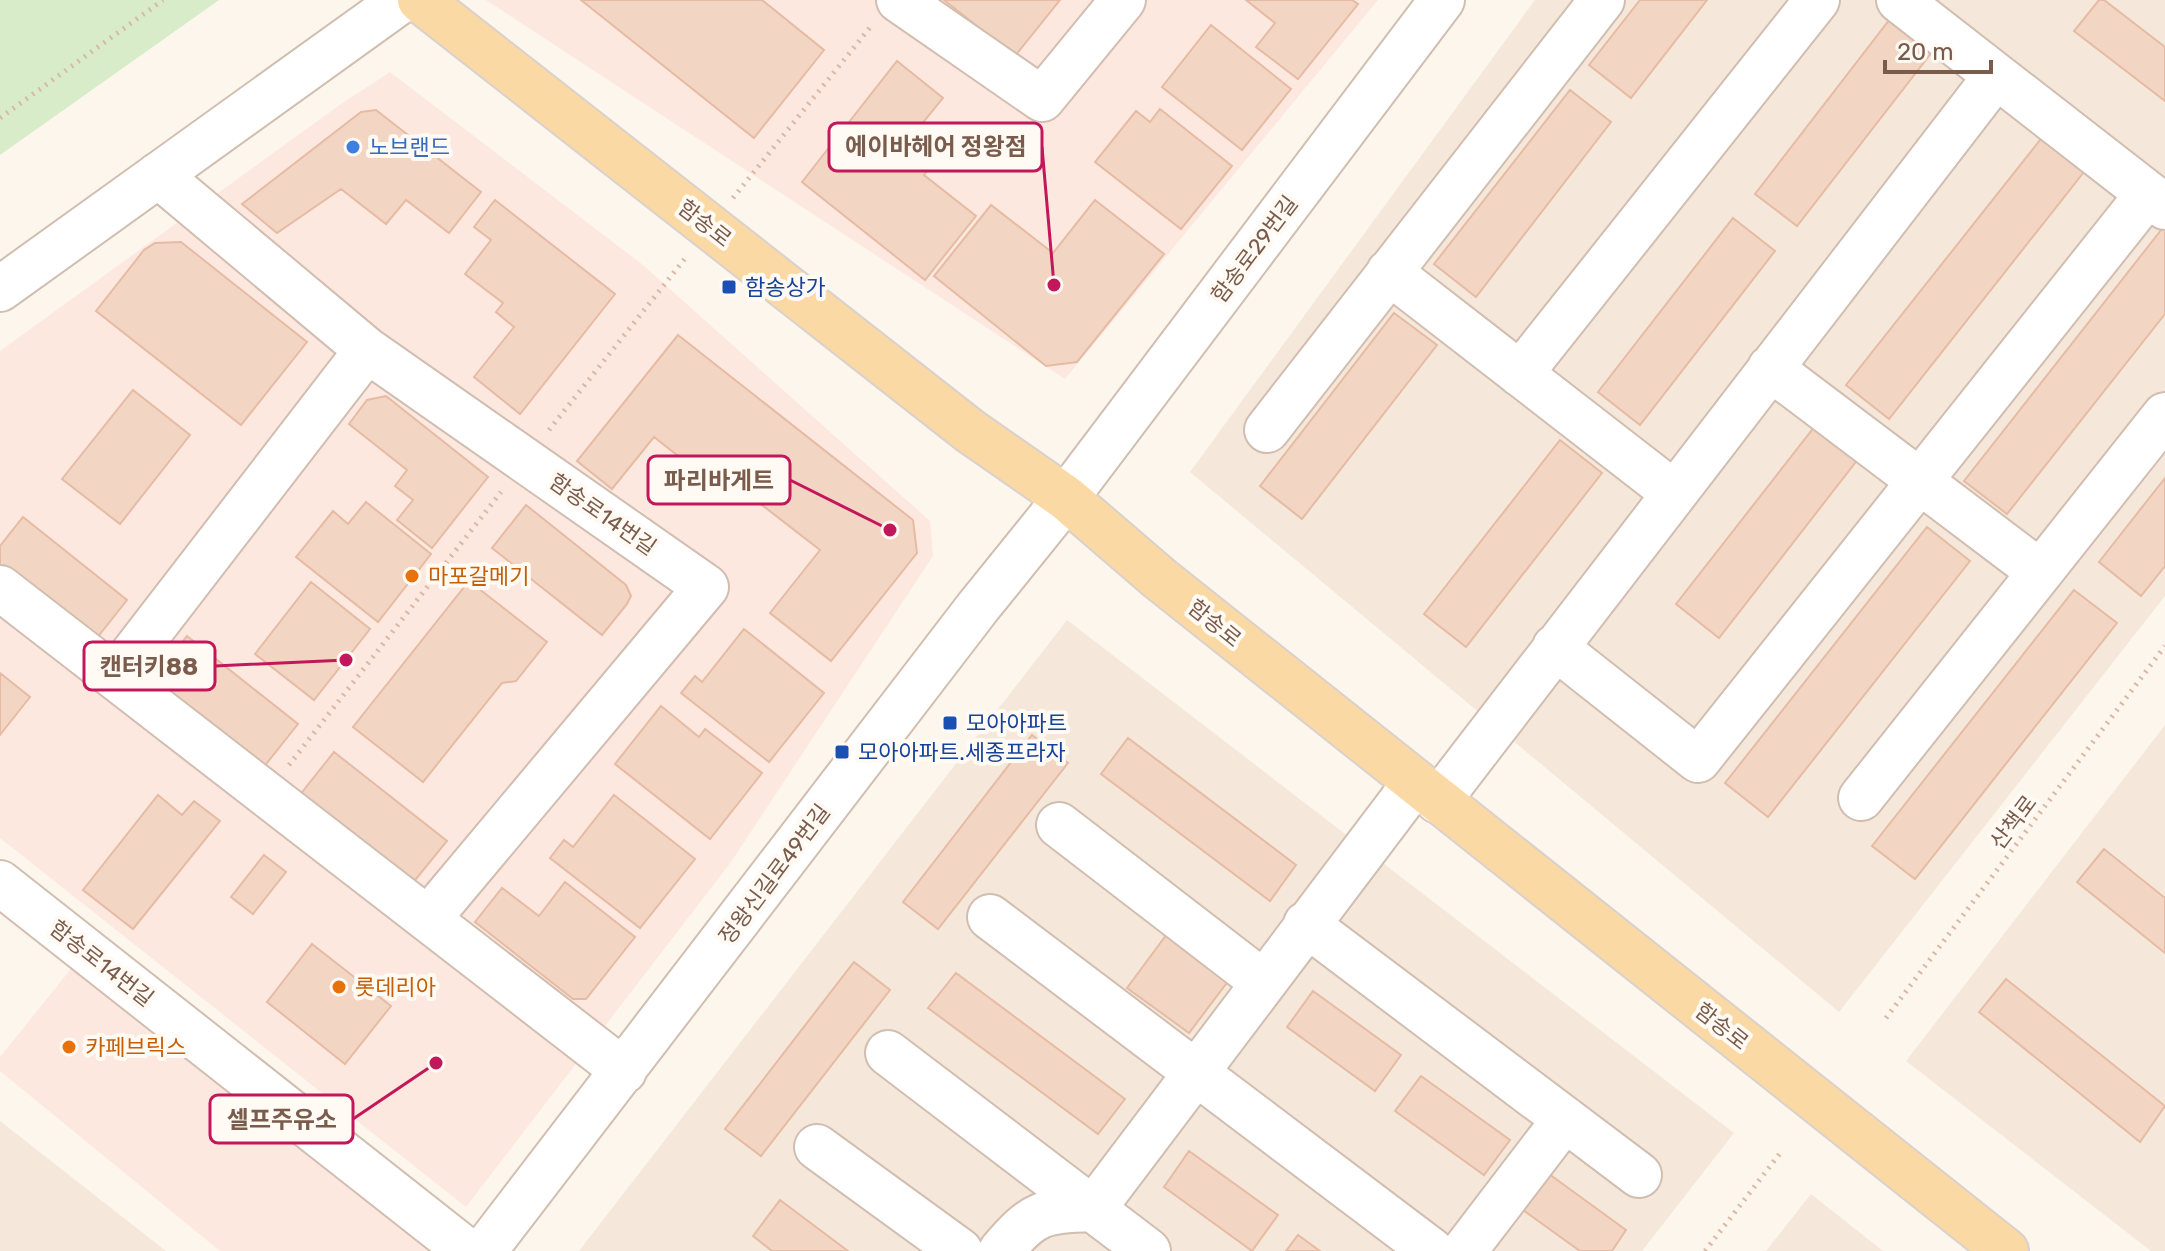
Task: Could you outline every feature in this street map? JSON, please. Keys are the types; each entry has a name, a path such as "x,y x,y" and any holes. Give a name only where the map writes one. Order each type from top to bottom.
{"main road":[{"name":"함송로","path":"420,0 970,431 1066,498 1159,578 1426,792 2006,1251"}],"street":[{"path":"0,289 402,0"},
{"path":"886,12 1042,99 1123,0"},
{"name":"함송로29번길","path":"1066,498 1442,0"},
{"path":"1267,430 1602,0"},
{"path":"1520,374 1817,0"},
{"path":"1555,647 1698,760 1919,481 2156,200 1899,0"},
{"path":"1093,1209 1306,924 1555,647 1996,76"},
{"name":"함송로14번길","path":"158,175 367,350 706,587 428,919"},
{"path":"1389,272 1674,493"},
{"path":"115,677 367,350"},
{"path":"1770,368 2040,572"},
{"path":"1861,798 2165,415"},
{"name":"정왕신길로49번길","path":"484,1251 978,607 1066,498"},
{"path":"0,588 624,1071"},
{"path":"1059,825 1263,982"},
{"name":"함송로14번길","path":"0,883 467,1251"},
{"path":"990,917 1432,1251"},
{"path":"1306,924 1639,1175"},
{"path":"888,1053 1148,1251"},
{"path":"1464,1251 1565,1119"},
{"path":"817,1147 960,1251"},
{"path":"1001,1251 1023,1225 1051,1211 1093,1209"}],"path":[{"path":"0,118 163,0"},
{"path":"266,794 709,227 886,12"},
{"name":"산책로","path":"1886,1018 2165,646"},
{"path":"1705,1251 1781,1152"}],"shaded area":[{"path":"486,0 1378,0 1065,379"},
{"path":"1535,0 2165,0 2165,596 1839,1012 1190,472"},
{"path":"390,72 643,265 930,521 933,556 731,862 466,1207 0,838 0,351 341,104"},
{"path":"1067,620 1734,1133 1642,1251 579,1251"},
{"path":"2165,725 2165,1251 2151,1251 1906,1061"},
{"path":"74,965 440,1251 220,1251 0,1071 0,1057"},
{"path":"0,1121 166,1251 0,1251"},
{"path":"1811,1194 1883,1251 1766,1251"}],"green space":[{"path":"0,0 219,0 0,155"}],"building":[{"path":"581,0 762,0 824,50 754,138"},
{"path":"944,0 1060,0 1015,56"},
{"path":"1246,0 1352,0 1358,4 1298,79 1256,47 1275,23"},
{"path":"1640,0 1707,0 1631,98 1589,65"},
{"path":"2099,0 2104,0 2165,47 2165,101 2074,31"},
{"path":"1890,19 1932,52 1797,226 1755,194"},
{"path":"1211,25 1291,89 1242,150 1162,87"},
{"path":"897,61 943,98 908,141 934,162 924,175 976,216 925,280 802,182"},
{"path":"1570,90 1611,122 1476,297 1434,264"},
{"path":"1160,109 1232,166 1181,229 1095,162 1136,111 1150,122"},
{"path":"376,110 481,192 449,233 406,200 386,224 341,189 277,233 242,204 361,112"},
{"path":"2048,130 2091,163 1889,419 1846,385"},
{"path":"495,200 615,294 520,414 474,377 514,327 496,312 503,303 465,274 491,240 474,227"},
{"path":"1095,200 1164,254 1077,362 1046,366 934,276 991,205 1053,253"},
{"path":"1733,218 1775,251 1640,425 1598,392"},
{"path":"2165,225 2165,314 2007,514 1964,481"},
{"path":"181,242 307,342 241,425 96,311 144,250 155,243"},
{"path":"1394,313 1437,345 1302,519 1260,486"},
{"path":"678,335 913,520 917,553 831,661 770,613 820,550 709,464 701,474 654,437 612,489 577,461"},
{"path":"133,390 190,435 120,524 62,479"},
{"path":"386,396 488,477 432,548 397,520 413,500 395,486 407,470 349,424 367,400"},
{"path":"1819,421 1862,454 1719,638 1676,604"},
{"path":"1560,440 1602,473 1466,647 1424,614"},
{"path":"2165,478 2165,566 2141,596 2099,562"},
{"path":"366,502 431,554 378,622 296,557 333,511 348,524"},
{"path":"526,505 626,585 631,596 602,635 492,548"},
{"path":"23,517 127,600 93,643 0,578 0,546"},
{"path":"1927,527 1970,561 1768,817 1725,783"},
{"path":"469,581 547,642 516,681 502,683 423,782 353,727"},
{"path":"311,582 370,629 314,700 255,654"},
{"path":"2074,590 2117,623 1915,879 1872,846"},
{"path":"744,629 824,693 769,762 681,693 695,676 702,682"},
{"path":"187,636 298,724 259,773 155,692 155,678"},
{"path":"0,673 30,697 0,735"},
{"path":"661,706 699,737 705,729 762,773 710,839 615,764"},
{"path":"1032,735 1068,763 938,929 903,902"},
{"path":"1128,738 1296,865 1270,901 1101,774"},
{"path":"334,752 447,841 416,879 405,881 299,796"},
{"path":"158,795 182,815 194,801 220,821 133,929 83,890"},
{"path":"614,795 695,859 640,928 550,858 564,840 573,847"},
{"path":"2104,849 2165,898 2165,953 2077,882"},
{"path":"264,855 286,872 253,914 231,897"},
{"path":"565,882 635,937 586,999 573,999 475,922 502,888 539,916"},
{"path":"1170,930 1232,976 1189,1033 1127,988"},
{"path":"312,944 391,1006 345,1064 267,1002"},
{"path":"854,962 890,990 761,1156 725,1129"},
{"path":"956,973 1125,1099 1098,1134 928,1008"},
{"path":"2006,979 2165,1106 2140,1142 1979,1012"},
{"path":"1313,991 1401,1055 1375,1091 1287,1027"},
{"path":"1421,1076 1510,1140 1484,1175 1395,1111"},
{"path":"1189,1151 1278,1215 1252,1251 1164,1187"},
{"path":"1538,1166 1626,1230 1612,1251 1580,1251 1512,1202"},
{"path":"780,1200 848,1251 772,1251 753,1236"},
{"path":"1298,1235 1320,1251 1286,1251"}],"place":[{"name":"노브랜드","path":"353,147"},
{"name":"에이바헤어 정왕점","path":"1054,285"},
{"name":"함송상가","path":"729,287"},
{"name":"파리바게트","path":"890,530"},
{"name":"마포갈메기","path":"412,576"},
{"name":"캔터키88","path":"346,660"},
{"name":"모아아파트","path":"950,723"},
{"name":"모아아파트.세종프라자","path":"842,752"},
{"name":"롯데리아","path":"339,987"},
{"name":"카페브릭스","path":"69,1047"},
{"name":"셀프주유소","path":"436,1063"}]}
